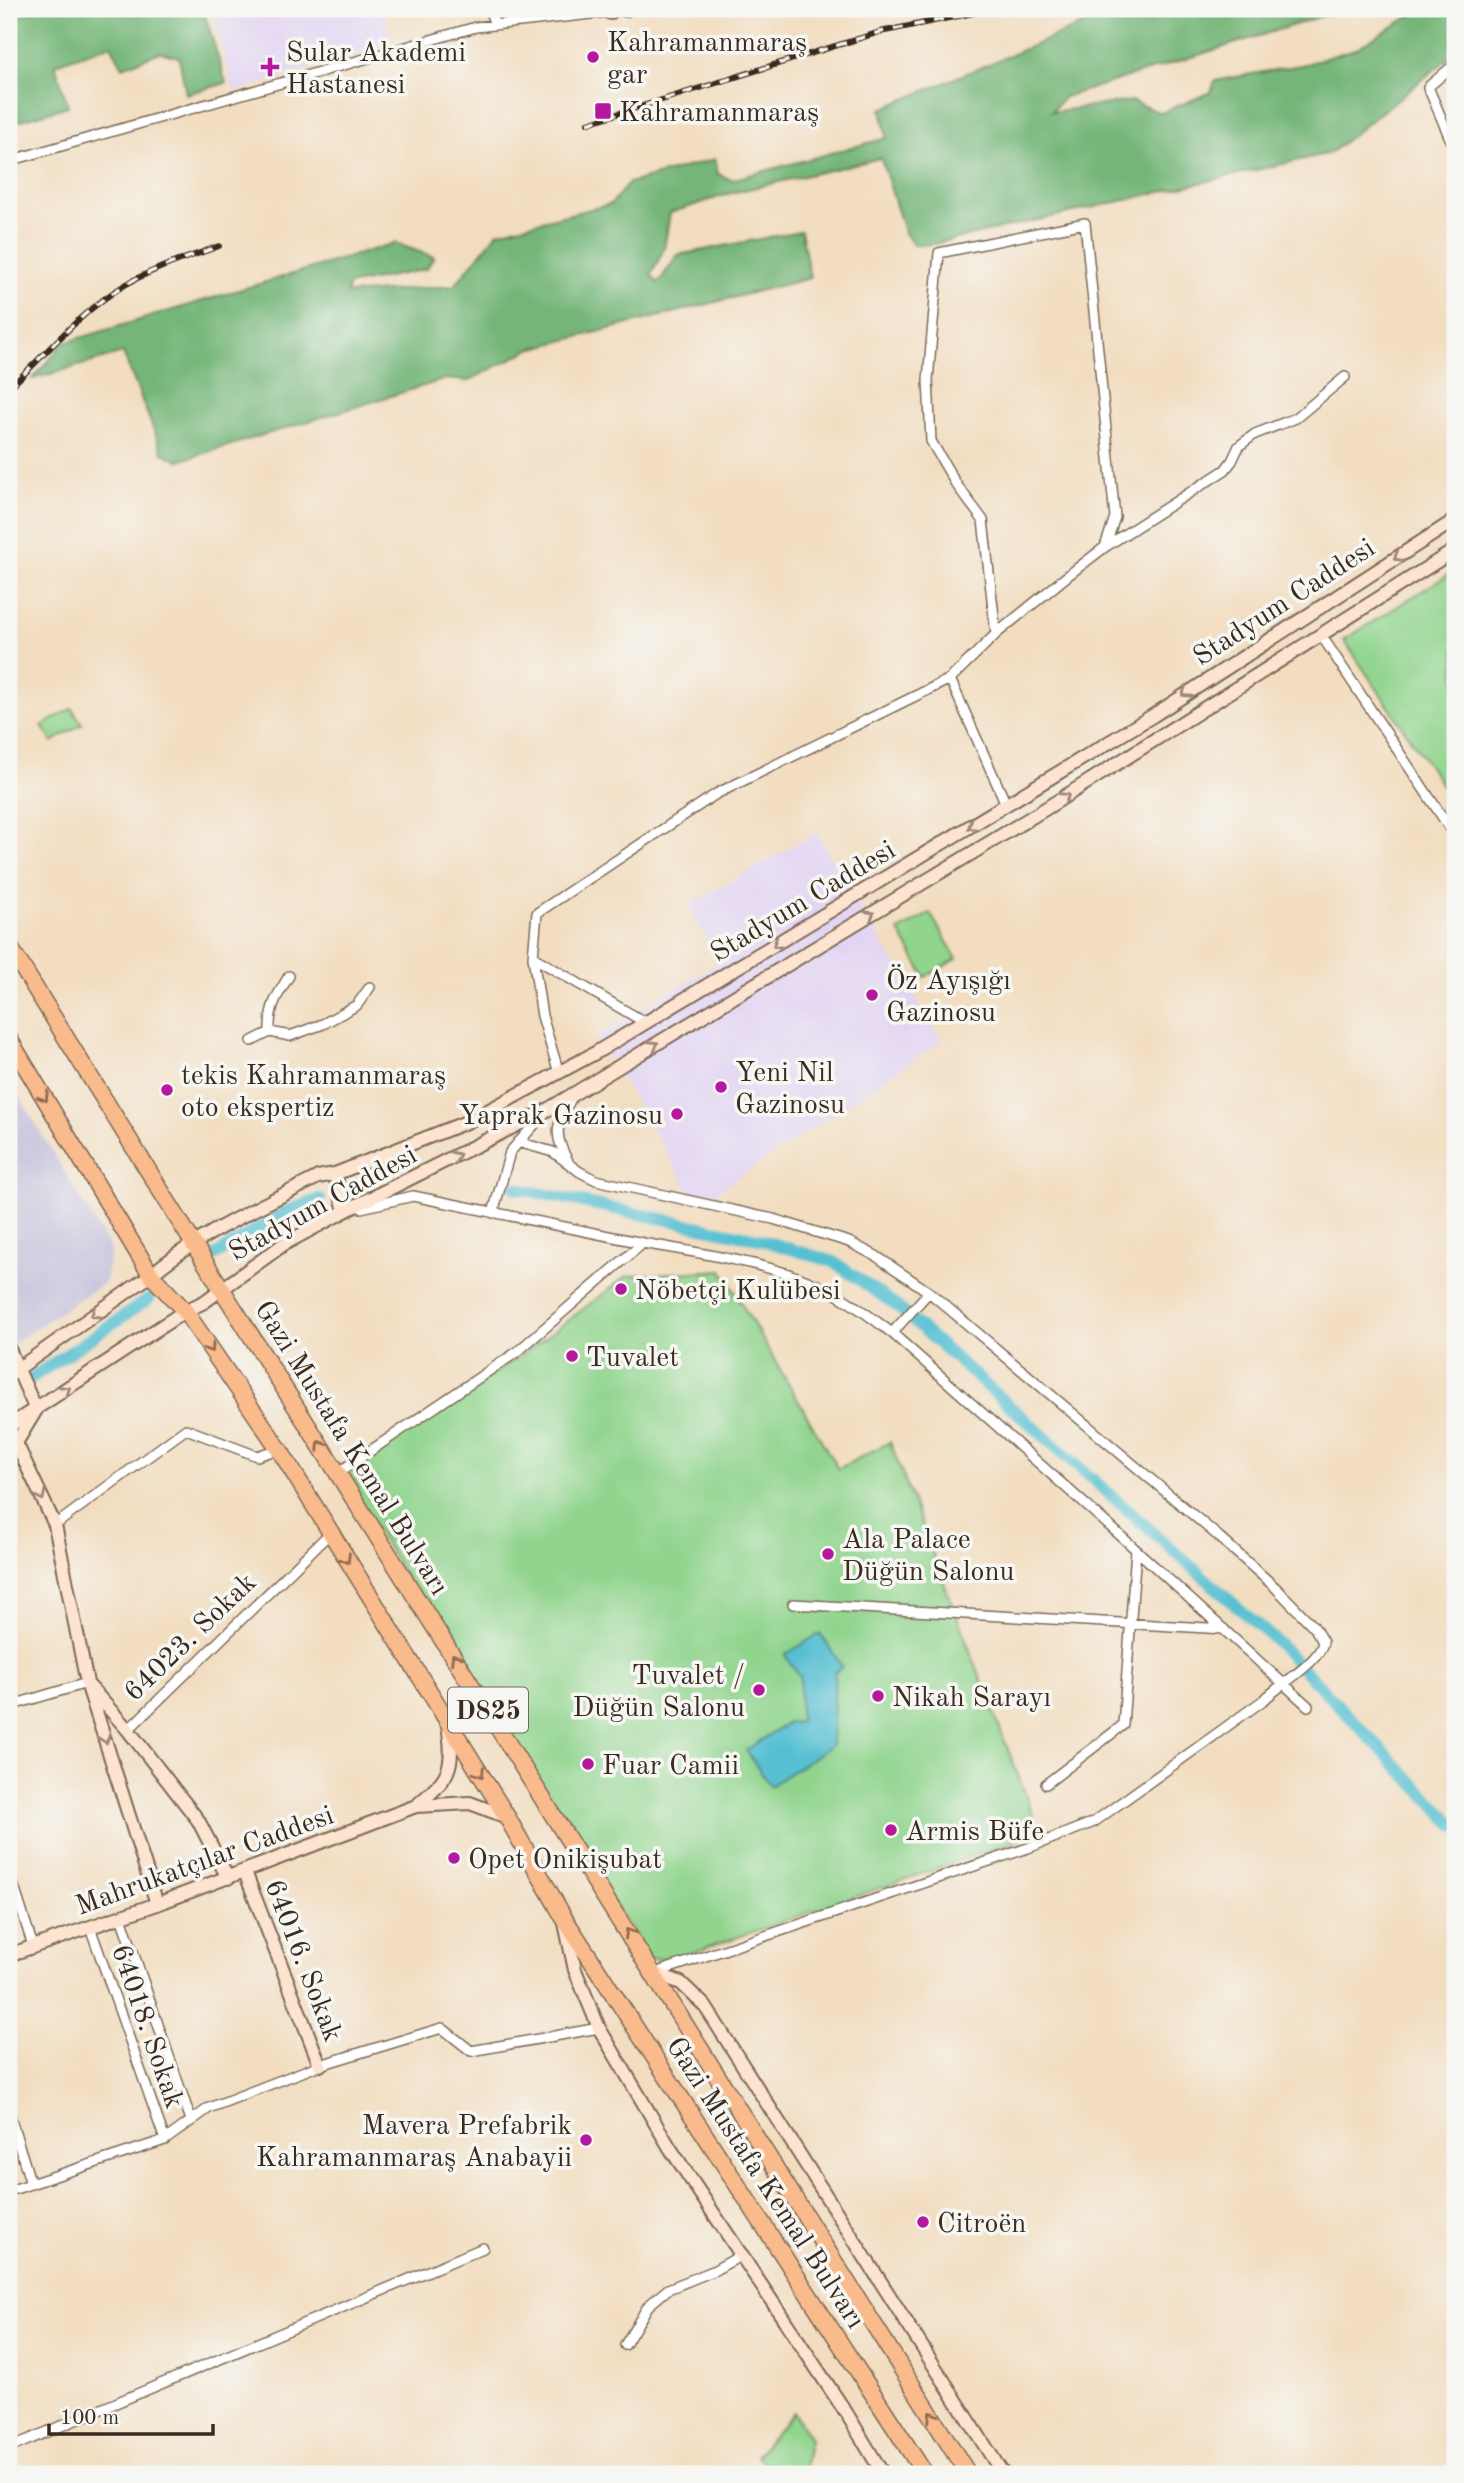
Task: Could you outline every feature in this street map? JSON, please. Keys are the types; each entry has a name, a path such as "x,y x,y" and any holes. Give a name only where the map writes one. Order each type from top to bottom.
{"highway":[{"name":"Gazi Mustafa Kemal Bulvarı","path":"9,946 221,1288 655,1973 968,2474"},
{"name":"Gazi Mustafa Kemal Bulvarı","path":"9,1039 151,1275 185,1311 279,1449 507,1817 565,1918 925,2474"}],"street":[{"path":"489,9 495,25"},
{"path":"9,161 476,27 628,9"},
{"path":"1455,64 1428,87 1455,150"},
{"path":"996,634 983,520 956,484 931,441 928,380 939,253 1085,223 1115,517 1105,547"},
{"path":"559,1073 542,1016 533,957 537,913 716,794 950,679 996,634 1105,547 1225,470 1239,446 1255,434 1296,418 1345,377"},
{"name":"Stadyum Caddesi","path":"13,1373 151,1275 170,1258 195,1244 318,1177 335,1174 469,1121 646,1023 1154,715 1455,520"},
{"name":"Stadyum Caddesi","path":"9,1426 204,1301 284,1244 573,1095 1045,809 1455,550"},
{"path":"1323,604 1333,607 1338,617 1325,632 1455,836"},
{"path":"950,679 1006,804"},
{"path":"533,957 646,1023"},
{"path":"270,1032 272,1004 289,976"},
{"path":"252,1041 270,1032 290,1036 323,1024 357,1005 370,987"},
{"path":"571,1165 560,1147 557,1135 559,1120 573,1095"},
{"path":"493,1213 510,1152 547,1110"},
{"path":"518,1142 552,1152 596,1180 773,1219 849,1242 876,1256 929,1292 1218,1536 1276,1588 1314,1627 1323,1642 1318,1657 1237,1720 1094,1822 1028,1848 655,1973"},
{"path":"335,1174 345,1211 413,1196 782,1272 829,1290 892,1333 1308,1706"},
{"path":"339,1472 517,1352 643,1243"},
{"path":"892,1333 929,1292"},
{"path":"9,1349 13,1373 36,1410 12,1440 55,1525 87,1683 157,1904"},
{"path":"55,1525 186,1429 257,1456 279,1449"},
{"name":"64023. Sokak","path":"87,1683 128,1730 330,1533"},
{"path":"1046,1784 1123,1726 1136,1550"},
{"path":"793,1604 1224,1629"},
{"path":"9,1706 87,1683"},
{"name":"Mahrukatçılar Caddesi","path":"416,1806 439,1787 450,1766 452,1750 447,1721"},
{"name":"64016. Sokak","path":"128,1730 198,1820 229,1878"},
{"name":"Mahrukatçılar Caddesi","path":"9,1955 229,1878 416,1806 470,1803 507,1817"},
{"path":"9,1871 33,1946"},
{"name":"64016. Sokak","path":"244,1872 320,2065"},
{"path":"121,1917 191,2120"},
{"name":"Gazi Mustafa Kemal Bulvarı","path":"565,1918 575,1970 599,2028 670,2148 883,2474"},
{"name":"64018. Sokak","path":"90,1927 165,2140"},
{"name":"Gazi Mustafa Kemal Bulvarı","path":"655,1973 681,1983 705,2006 1003,2474"},
{"path":"9,2191 165,2140 209,2108 320,2065 442,2028 471,2052 599,2028"},
{"path":"9,2113 31,2184"},
{"path":"9,2448 483,2248"},
{"path":"625,2345 648,2306 668,2288 713,2271 742,2255"}],"shaded area":[{"name":"Sular Akademi Hastanesi","path":"212,9 383,9 392,43 234,92"},
{"path":"816,833 942,1041 708,1198 693,1197 597,1037 720,961 688,906"},
{"path":"9,1079 111,1250 105,1282 9,1346"}],"green space":[{"path":"41,9 203,9 226,83 186,94 179,57 160,52 123,67 111,45 55,64 68,106 9,124 9,19"},
{"path":"1120,9 1345,9 1064,97 1051,112 1131,101 1161,113 1211,92 1215,81 1306,64 1355,49 1422,9 1455,9 1455,53 1330,153 934,244 913,245 904,231 881,158 731,193 670,213 664,249 651,275 658,283 678,255 801,231 810,278 530,349 468,381 446,379 179,461 163,453 123,353 33,379 63,343 395,243 434,257 426,269 348,285 347,294 454,286 498,232 611,204 629,183 715,159 718,174 731,180 887,138 881,109"},
{"path":"1449,574 1455,583 1455,805 1344,640"},
{"path":"72,708 82,724 52,742 42,726"},
{"path":"930,913 957,959 925,977 899,931"},
{"path":"722,1270 838,1469 890,1442 1040,1833 677,1958 650,1959 339,1472 521,1356 627,1276"},
{"path":"793,2412 810,2439 803,2474 777,2474 756,2456"}],"water":[{"path":"820,1633 842,1667 835,1672 832,1745 770,1786 746,1750 788,1723 800,1722 800,1677 785,1655"}],"waterway":[{"path":"515,1188 758,1239 834,1262 894,1304 1276,1641 1455,1826"},
{"path":"216,1255 282,1213 320,1199"},
{"path":"30,1379 149,1299"}],"railway":[{"path":"588,123 880,32 993,9"},
{"path":"9,388 78,320 108,296 147,273 219,246"}],"place":[{"name":"Kahramanmaraş gar","path":"593,57"},
{"name":"Sular Akademi Hastanesi","path":"270,67"},
{"name":"Kahramanmaraş","path":"603,111"},
{"name":"Öz Ayışığı Gazinosu","path":"872,995"},
{"name":"Yeni Nil Gazinosu","path":"721,1087"},
{"name":"tekis Kahramanmaraş oto ekspertiz","path":"167,1090"},
{"name":"Yaprak Gazinosu","path":"677,1114"},
{"name":"Nöbetçi Kulübesi","path":"621,1289"},
{"name":"Tuvalet","path":"572,1356"},
{"name":"Ala Palace Düğün Salonu","path":"828,1554"},
{"name":"Tuvalet / Düğün Salonu","path":"759,1690"},
{"name":"Nikah Sarayı","path":"878,1696"},
{"name":"Fuar Camii","path":"588,1764"},
{"name":"Armis Büfe","path":"891,1830"},
{"name":"Opet Onikişubat","path":"454,1858"},
{"name":"Mavera Prefabrik Kahramanmaraş Anabayii","path":"586,2140"},
{"name":"Citroën","path":"923,2222"}]}
